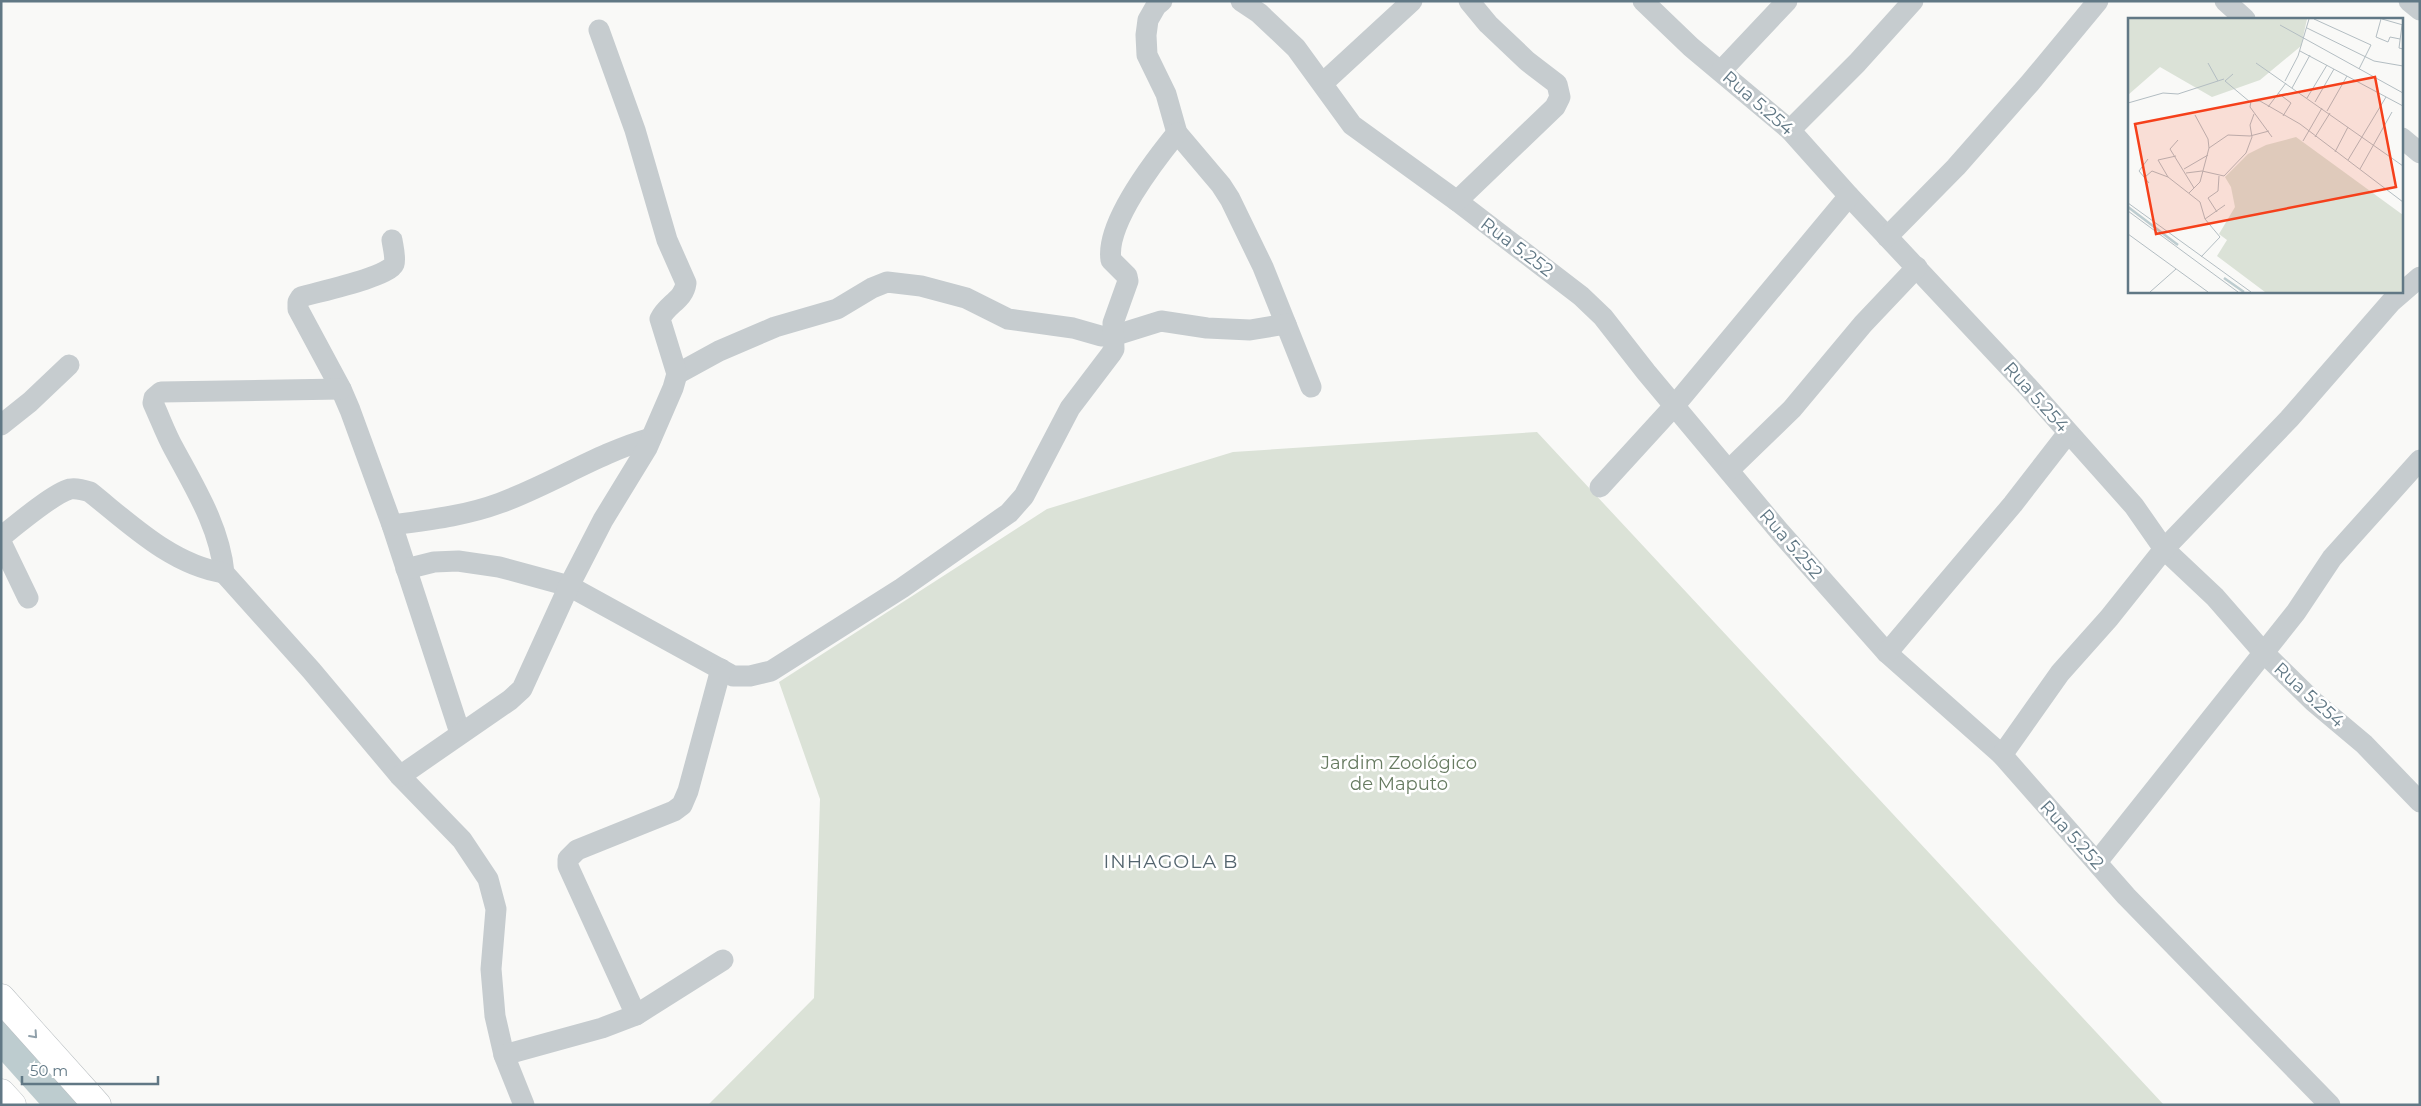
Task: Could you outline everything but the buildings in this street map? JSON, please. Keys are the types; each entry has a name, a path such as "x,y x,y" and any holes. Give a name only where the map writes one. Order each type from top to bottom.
{"main road":[{"path":"1,998 97,1105"},
{"path":"1,1093 12,1105"}],"street":[{"name":"Rua 5.252","path":"1240,1 1259,12 1283,34 1323,83 1352,125 1457,201 1581,296 1603,317 1778,531 1888,653 2002,755 2126,896 2330,1105"},
{"path":"1323,83 1412,1"},
{"path":"1457,201 1556,107 1560,97 1557,84 1527,61 1488,24 1469,1"},
{"name":"Rua 5.254","path":"1643,1 1691,48 1722,71 1790,130 2068,432 2134,506 2164,549 2215,597 2262,652 2314,702 2364,744 2420,802"},
{"path":"1722,71 1787,1"},
{"path":"1790,130 1857,63 1913,1"},
{"path":"1887,237 1956,167 2030,83 2098,1"},
{"path":"2225,1 2244,18"},
{"path":"2409,1 2420,10"},
{"path":"1156,3 1148,20 1146,35 1147,55 1166,94 1178,133 1221,185 1230,200 1263,267 1311,387"},
{"path":"599,30 635,130 667,240 686,283 683,295 664,312 660,319 677,374"},
{"path":"406,569 434,562 458,561 498,567 569,586 733,676 750,676 771,671 894,593 1009,513 1024,496 1070,408 1114,349 1113,336 1116,312 1128,281 1127,276 1111,260 1112,240 1117,223 1153,165 1178,133"},
{"path":"2404,140 2420,153"},
{"path":"1600,487 1675,405 1849,196"},
{"path":"392,240 394,261 390,270 301,297 298,302 298,309 341,389 392,525 460,734"},
{"path":"1729,470 1792,409 1863,324 1917,267"},
{"path":"2404,291 2420,277"},
{"path":"400,776 510,700 522,688 569,586 603,520 651,438 677,374 719,351 775,327 837,309 887,282 921,286 966,298 1008,319 1073,328 1101,336 1113,336 1161,320 1207,328 1250,330 1286,324"},
{"path":"2002,755 2060,673 2109,618 2164,549 2289,419 2391,302 2403,292"},
{"path":"1,425 30,402 69,365"},
{"path":"224,573 223,556 210,518 191,479 172,448 153,403 154,398 161,392 341,389"},
{"path":"1888,653 2013,504 2068,432"},
{"path":"392,525 467,514 500,503 601,456 629,444 651,438"},
{"path":"2097,862 2262,652 2296,612 2332,558 2420,460"},
{"path":"1,537 36,510 70,489 81,489 90,492 153,542 202,568 224,573 311,670 400,776 462,840 488,878 496,909 490,969 495,1016 504,1054 524,1105"},
{"path":"1,542 28,598"},
{"path":"636,1015 597,925 568,866 568,859 577,850 674,811 682,805 688,791 721,669"},
{"path":"504,1054 602,1028 636,1015 723,960"}],"green space":[{"name":"Jardim Zoológico de Maputo","path":"1537,432 2164,1105 708,1105 814,998 820,799 779,682 1047,509 1233,452"}],"waterway":[{"path":"1,1037 62,1105"}],"district":[{"name":"INHAGOLA B","path":"1171,861"}]}
